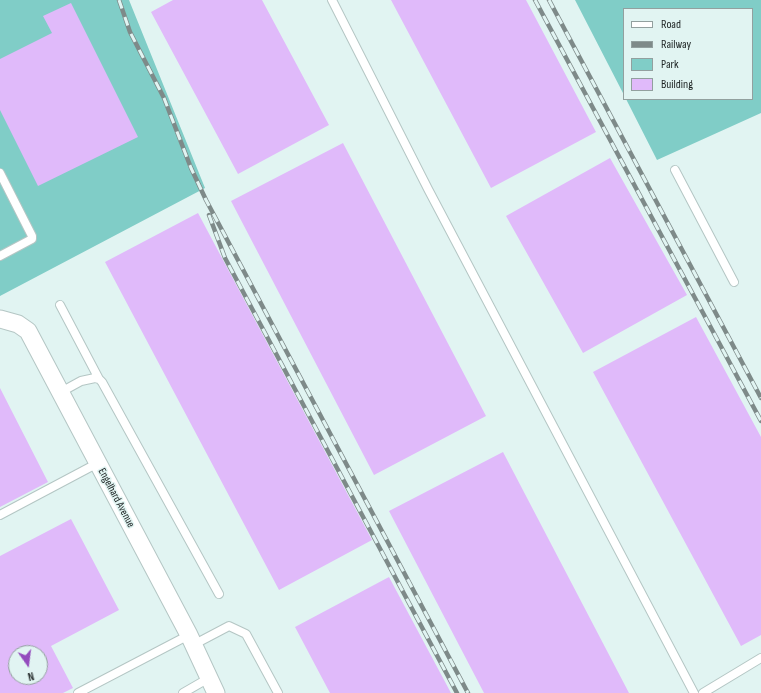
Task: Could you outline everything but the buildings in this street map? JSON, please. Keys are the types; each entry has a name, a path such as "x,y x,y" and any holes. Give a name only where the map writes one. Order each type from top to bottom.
{"street":[{"name":"Engelhard Avenue","path":"0,319 18,324 28,331 191,640 213,686"}],"lane":[{"path":"332,0 428,189 694,693"},
{"path":"674,170 734,282"},
{"path":"0,173 32,236 32,239 0,256"},
{"path":"60,305 99,379 219,594"},
{"path":"61,392 81,381 95,378 99,379"},
{"path":"0,515 98,463"},
{"path":"78,693 191,640 230,626 246,634 278,693"},
{"path":"703,693 761,658"},
{"path":"183,693 213,686"}],"green space":[{"path":"0,0 129,0 205,188 0,296"},
{"path":"575,0 761,0 761,113 657,160 627,100 753,100 753,8 623,8 623,93"}],"railway":[{"path":"119,0 130,32 164,98 191,168 206,200 468,693"},
{"path":"535,0 761,421"},
{"path":"549,0 761,398"},
{"path":"209,215 225,258 457,693"}]}
